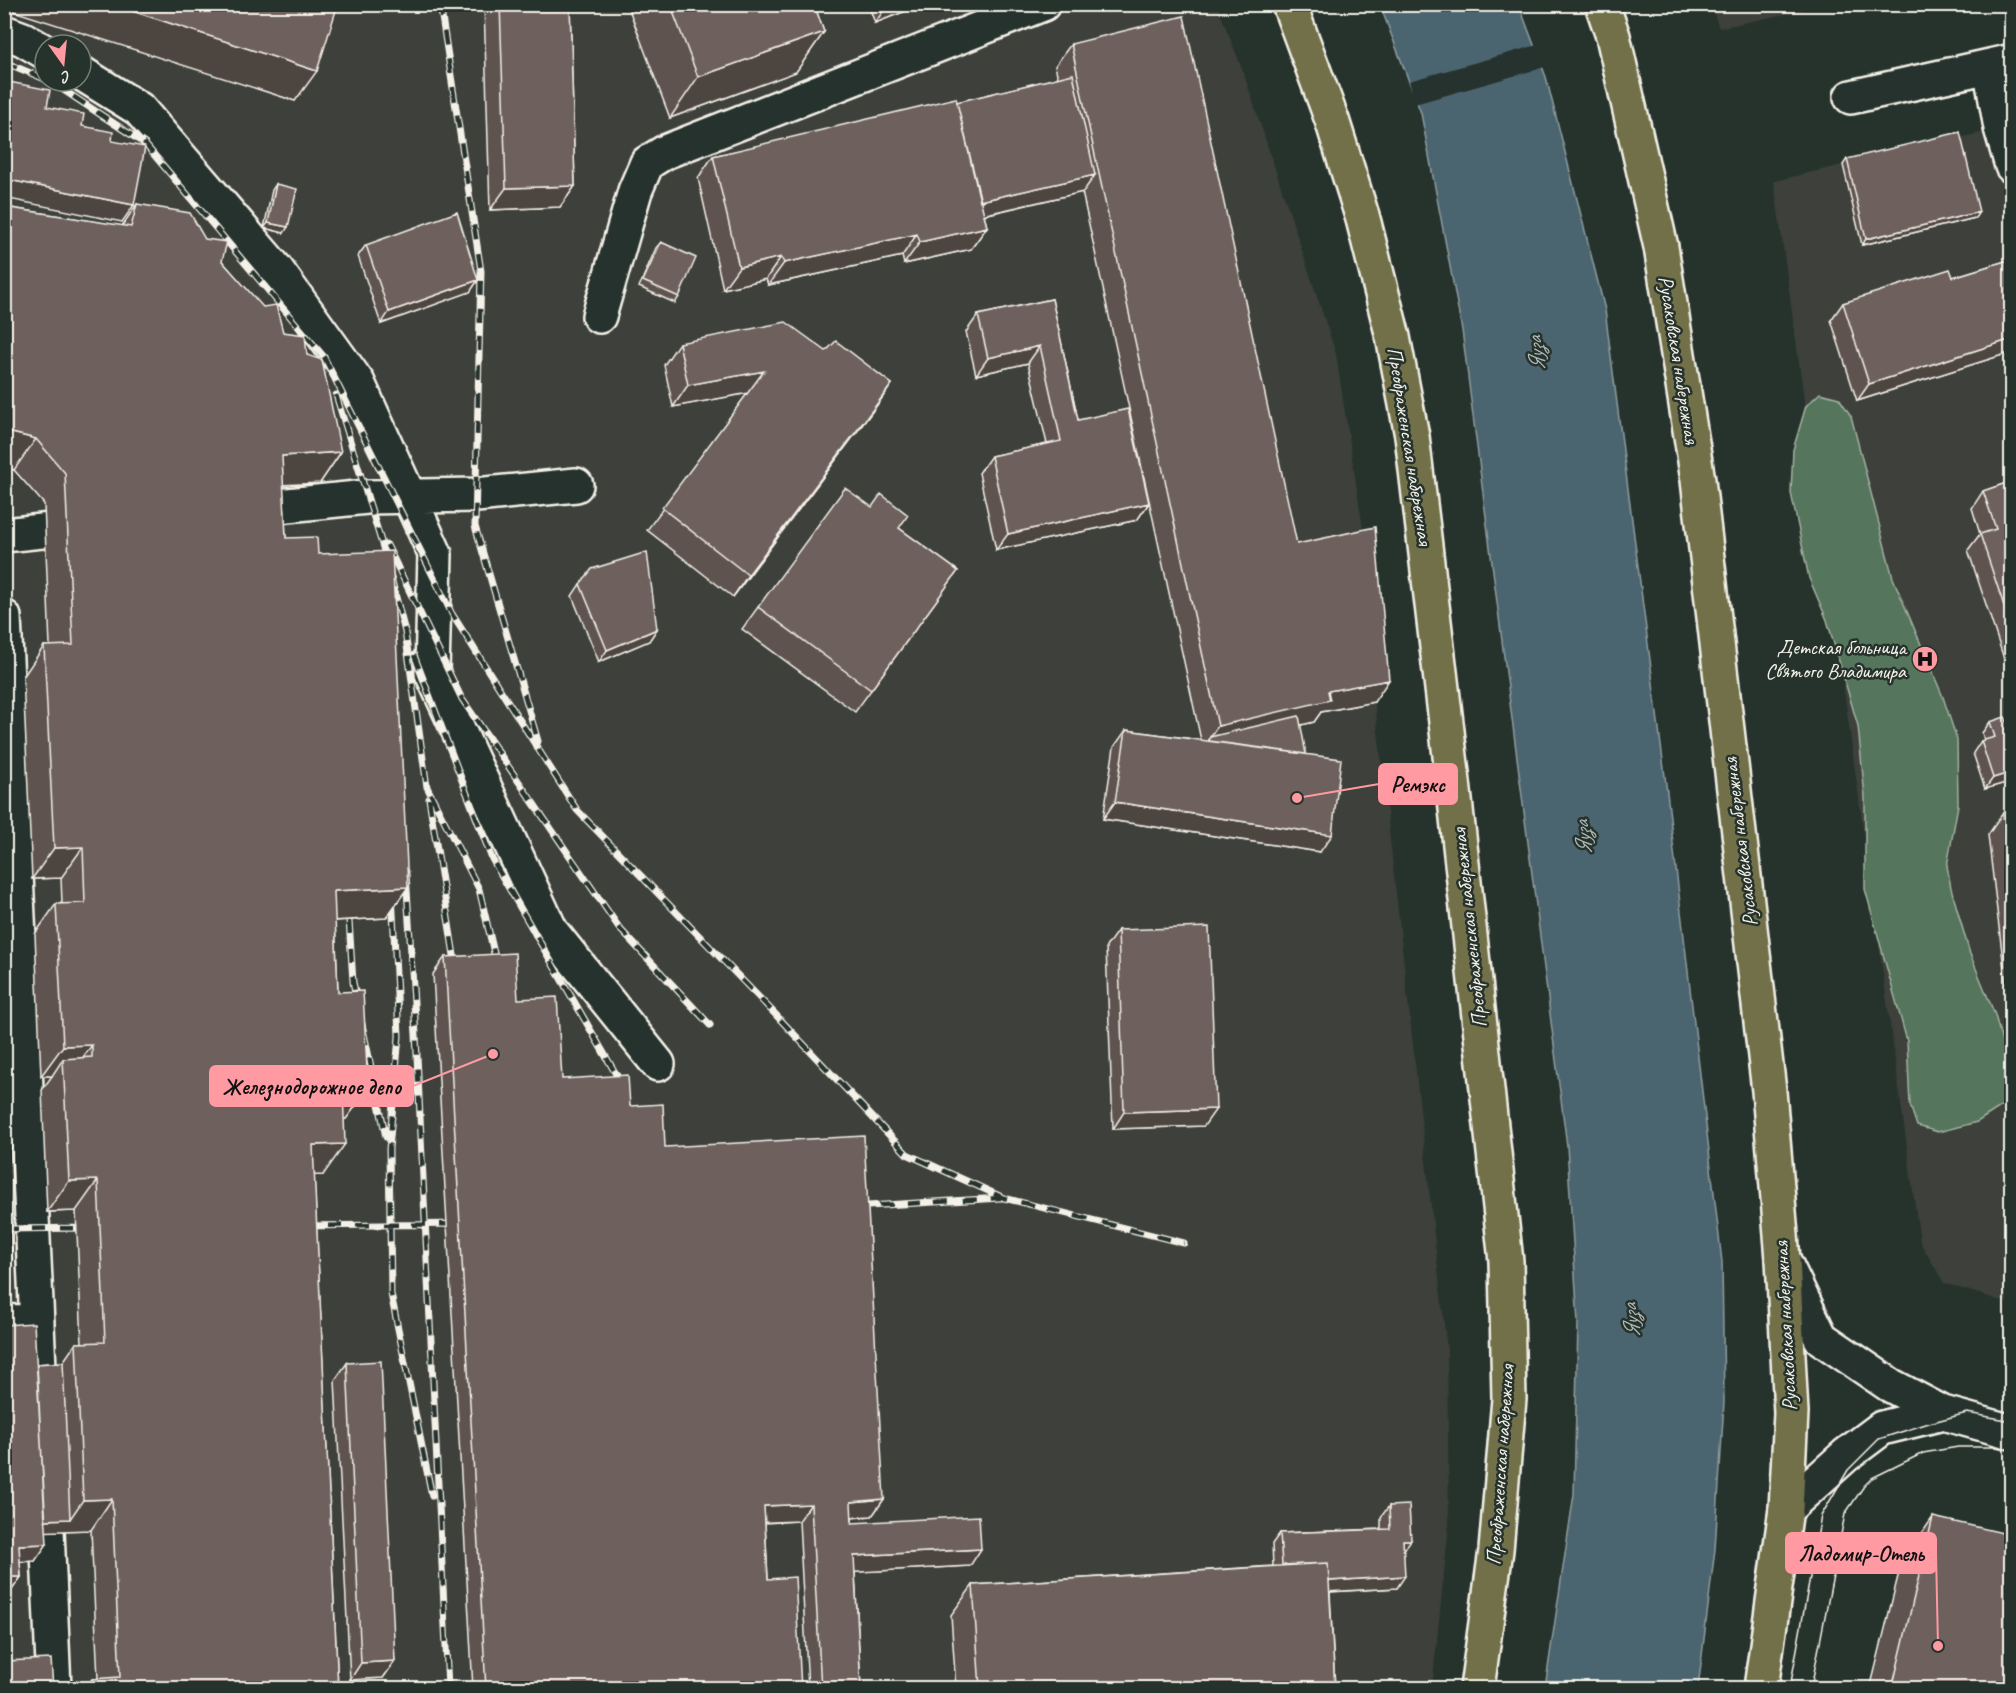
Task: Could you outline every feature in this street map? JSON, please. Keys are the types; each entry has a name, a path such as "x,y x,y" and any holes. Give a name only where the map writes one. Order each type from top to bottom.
{"main road":[{"name":"Преображенская набережная","path":"1289,4 1335,131 1363,219 1393,337 1412,436 1454,785 1506,1261 1508,1330 1509,1399 1496,1550 1477,1689"},
{"name":"Русаковская набережная","path":"1602,4 1614,36 1660,247 1698,480 1769,1091 1783,1259 1791,1413 1786,1509 1761,1689"}],"street":[{"path":"599,316 635,191 647,163 666,152 1043,4"},
{"path":"4,32 33,45"},
{"path":"1851,98 2001,63 2000,122 2012,166"},
{"path":"93,80 139,109 276,269 358,383 435,554 432,673 551,932 658,1064"},
{"path":"215,513 367,496 476,495 576,485"},
{"path":"4,535 122,522"},
{"path":"4,617 54,1689"},
{"path":"1783,1259 1821,1338 1890,1385 1943,1413 2012,1432"},
{"path":"4,1322 37,1321"},
{"path":"1786,1509 1846,1455 1882,1428 1943,1413"}],"shaded area":[{"path":"1711,4 1829,4 1829,5 1719,28"},
{"path":"5,5 1217,5 1244,74 1336,354 1365,542 1375,705 1447,1350 1449,1524 1432,1688 5,1688"},
{"name":"Детская больница Святого Владимира","path":"2011,126 2011,1304 1944,1283 1920,1242 1774,181"}],"green space":[{"path":"1820,393 1839,398 1851,416 1893,578 1943,697 1957,740 1958,805 1947,866 1970,954 1995,1015 2010,1082 2005,1104 1977,1122 1938,1132 1917,1126 1910,1105 1907,1041 1865,889 1865,797 1858,726 1827,620 1809,578 1791,493 1793,450 1806,406"}],"water":[{"name":"Яуза","path":"1380,5 1519,5 1546,77 1605,310 1667,792 1722,1262 1724,1402 1715,1549 1698,1688 1545,1688 1574,1494 1578,1323 1567,1146 1462,330 1421,113"}],"pier":[{"path":"1537,45 1545,67 1415,104 1409,81"}],"building":[{"path":"111,4 338,4 317,71"},
{"path":"500,4 570,4 575,186 506,188"},
{"path":"670,4 814,4 824,32 698,77"},
{"path":"1184,16 1297,544 1375,527 1389,680 1328,691 1330,700 1218,726 1071,44"},
{"path":"1073,74 1095,175 980,201 957,102"},
{"path":"4,81 33,87 33,93 49,93 47,107 84,114 82,126 113,132 112,141 145,147 134,205 4,179"},
{"path":"956,98 987,227 920,242 917,234 784,263 781,257 739,267 713,156"},
{"path":"1960,132 1979,212 1866,239 1847,159"},
{"path":"276,184 297,189 288,227 268,223"},
{"path":"137,204 190,213 205,239 227,242 222,261 263,307 276,305 283,332 305,335 307,355 322,360 341,452 282,456 286,538 317,537 318,554 392,551 408,887 334,891 338,992 363,991 368,1089 343,1090 345,1144 313,1145 338,1689 92,1689 92,1679 120,1677 112,1499 83,1500 76,1343 105,1342 98,1180 69,1181 63,1059 92,1057 92,1045 63,1046 56,904 85,903 83,847 54,848 44,646 73,645 65,473 36,439 4,431 4,207 131,227"},
{"path":"457,212 478,280 389,312 366,245"},
{"path":"661,242 696,258 679,297 643,281"},
{"path":"2012,259 2012,339 1869,384 1843,303 1950,269 1953,277"},
{"path":"1052,299 1078,420 1128,409 1149,503 1008,534 991,456 1061,441 1040,346 988,358 978,315"},
{"path":"786,322 826,351 836,341 892,384 748,575 662,508 764,371 688,385 679,343"},
{"path":"2012,481 2012,630 1980,534 1996,529 1983,491"},
{"path":"845,488 872,507 881,494 908,515 899,528 958,571 871,690 758,607"},
{"path":"647,552 657,629 607,650 580,584 592,569"},
{"path":"1299,716 1306,754 1209,741 1210,737"},
{"path":"2005,717 2012,736 2012,772 1993,778 1981,741 1995,737 1990,722"},
{"path":"1126,730 1341,759 1332,835 1115,802"},
{"path":"2012,812 2012,882 2003,813"},
{"path":"1209,927 1216,1109 1124,1112 1118,930"},
{"path":"515,953 518,999 557,997 562,1079 628,1075 630,1106 663,1104 665,1147 864,1136 884,1499 851,1502 852,1523 979,1516 981,1549 854,1556 861,1689 821,1689 811,1504 764,1506 768,1579 795,1577 801,1689 486,1689 445,957"},
{"path":"4,1100 12,1259 4,1260"},
{"path":"34,1323 47,1544 19,1545 21,1577 4,1577 4,1325"},
{"path":"381,1361 395,1661 361,1663 347,1363"},
{"path":"63,1362 70,1519 45,1520 37,1364"},
{"path":"1409,1505 1411,1540 1403,1540 1405,1576 1329,1581 1328,1563 1282,1565 1280,1533 1390,1529 1389,1506"},
{"path":"1933,1517 2012,1535 2012,1649 2002,1689 1892,1689"},
{"path":"1328,1563 1335,1689 980,1689 973,1585"},
{"path":"51,1659 53,1689 4,1689 4,1661"}],"tram line":[{"path":"1790,1688 1821,1516 1848,1470 1879,1439 1929,1423 1967,1413 2012,1421"},
{"path":"1811,1688 1845,1514 1864,1486 1872,1478 1923,1453 1958,1447 1996,1447 2012,1451"}],"railway":[{"path":"440,4 481,271 475,526 538,741"},
{"path":"4,62 33,74"},
{"path":"68,93 145,144 324,357 452,614 577,810 907,1154 1004,1198 1184,1243"},
{"path":"336,395 385,554 386,567"},
{"path":"387,545 462,699 620,929 710,1025"},
{"path":"390,574 405,632 427,787 479,889 498,970"},
{"path":"414,655 492,859 620,1081"},
{"path":"429,799 457,974"},
{"path":"406,873 448,1688"},
{"path":"392,892 399,1036 389,1149 391,1294 432,1496"},
{"path":"349,920 353,982 386,1137"},
{"path":"851,1207 1001,1198"},
{"path":"300,1226 465,1224"},
{"path":"4,1229 93,1228"}],"place":[{"name":"Детская больница Святого Владимира","path":"1925,659"},
{"name":"Ремэкс","path":"1297,798"},
{"name":"Железнодорожное депо","path":"493,1054"},
{"name":"Ладомир-Отель","path":"1938,1646"}]}
